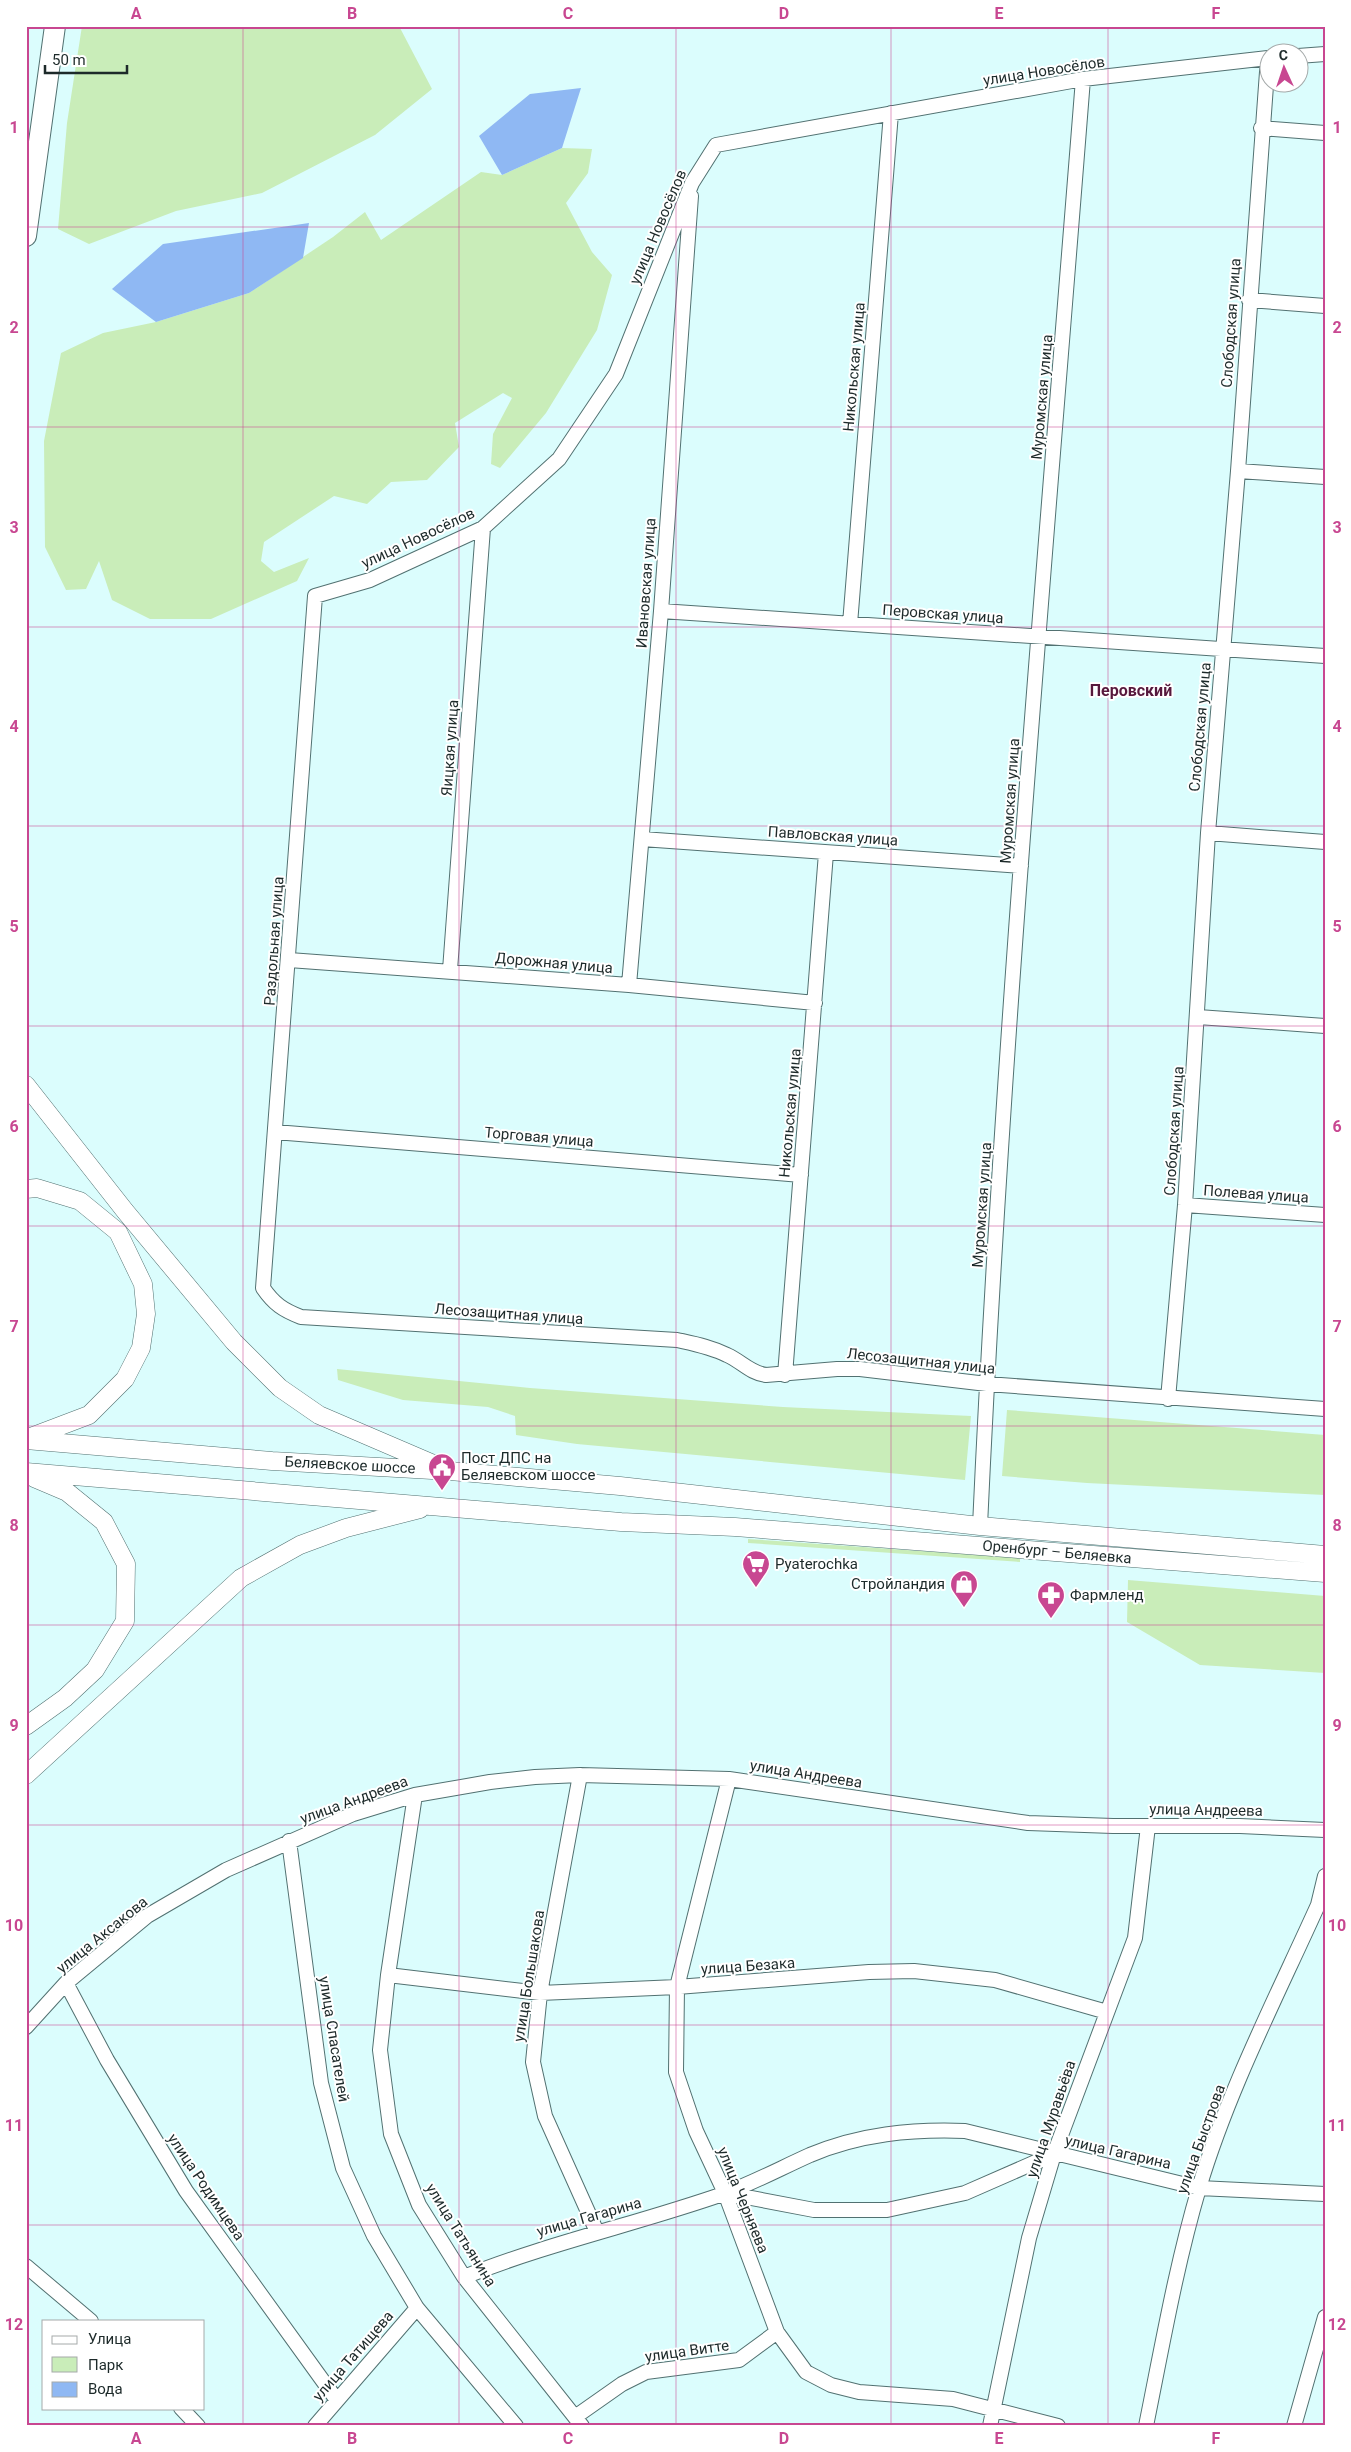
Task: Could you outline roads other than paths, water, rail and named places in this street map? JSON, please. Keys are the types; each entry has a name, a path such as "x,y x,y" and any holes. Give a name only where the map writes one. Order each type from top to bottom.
{"highway":[{"path":"26,236 54,26"}],"main road":[{"path":"26,1085 125,1211 228,1334 280,1388 319,1415 450,1471"},
{"path":"26,1189 37,1188 80,1201 118,1232 143,1284 146,1314 141,1348 125,1379 89,1415 26,1439"},
{"name":"Беляевское шоссе","path":"26,1439 272,1461 450,1471 620,1486 793,1506"},
{"path":"26,1474 435,1505"},
{"path":"26,1474 68,1492 104,1522 126,1564 125,1622 95,1670 65,1698 26,1726"},
{"path":"26,1775 241,1578 300,1545 346,1528 435,1505"},
{"name":"Оренбург – Беляевка","path":"435,1505 621,1522 790,1531 1325,1573"},
{"name":"Оренбург – Беляевка","path":"793,1506 980,1526 1325,1555"}],"street":[{"path":"1308,55 1325,54"},
{"name":"улица Новосёлов","path":"315,596 370,580 483,528 558,459 616,374 692,182 716,145 1083,80 1258,59"},
{"name":"Муромская улица","path":"980,1526 987,1384 1021,866 1083,80"},
{"name":"Слободская улица","path":"1168,1398 1185,1205 1208,833 1238,470 1265,92"},
{"name":"Никольская улица","path":"850,624 891,113"},
{"path":"1261,128 1325,133"},
{"name":"Ивановская улица","path":"629,985 660,611 692,182"},
{"path":"1249,300 1325,306"},
{"path":"1238,470 1325,477"},
{"name":"Яицкая улица","path":"450,970 483,528"},
{"name":"Раздольная улица","path":"264,1288 315,596"},
{"name":"Перовская улица","path":"660,611 1325,656"},
{"path":"1208,833 1325,842"},
{"name":"Павловская улица","path":"642,839 1021,866"},
{"name":"Никольская улица","path":"785,1375 826,853"},
{"name":"Дорожная улица","path":"289,960 450,970 815,1003"},
{"path":"1198,1017 1325,1026"},
{"name":"Торговая улица","path":"275,1132 800,1175"},
{"name":"Полевая улица","path":"1185,1205 1325,1215"},
{"name":"Лесозащитная улица","path":"264,1288 273,1302 283,1310 301,1317 677,1340 708,1346 722,1352 756,1374 785,1375 837,1368 860,1369 987,1384 1325,1409"},
{"name":"улица Андреева","path":"290,1841 353,1814 415,1795 499,1781 580,1775 729,1779 1028,1823 1240,1826 1325,1830"},
{"name":"улица Большакова","path":"580,1775 540,1993 533,2062 545,2116 597,2232"},
{"name":"улица Черняева","path":"729,1779 677,1987 676,2072 696,2131 725,2193 777,2332 806,2372 831,2385 859,2392 953,2399 1058,2426"},
{"name":"улица Татьянина","path":"415,1795 388,1975 380,2050 391,2134 419,2205 464,2277 578,2422"},
{"name":"улица Муравьёва","path":"990,2426 1029,2238 1054,2154 1135,1938 1148,1826"},
{"name":"улица Аксакова","path":"26,2028 66,1983 147,1916 226,1870 290,1841"},
{"name":"улица Спасателей","path":"290,1841 321,2083 343,2168 374,2236 417,2308 516,2426"},
{"name":"улица Быстрова","path":"1146,2426 1181,2258 1199,2188 1233,2096 1318,1905 1325,1876"},
{"name":"улица Безака","path":"388,1975 540,1993 677,1987 869,1972 914,1971 995,1980 1107,2012"},
{"name":"улица Родимцева","path":"66,1983 107,2060 186,2190 336,2399"},
{"name":"улица Гагарина","path":"464,2277 516,2256 725,2193 812,2155 850,2142 884,2134 925,2130 965,2131 1199,2188 1325,2194"},
{"name":"улица Гагарина","path":"725,2193 814,2210 887,2210 964,2193 1054,2154"},
{"path":"26,2266 90,2320"},
{"name":"улица Татищева","path":"315,2426 336,2399 417,2308"},
{"path":"1294,2426 1320,2344 1325,2317"},
{"name":"улица Витте","path":"578,2422 622,2384 646,2372 739,2360 777,2332"},
{"path":"183,2410 198,2426"}],"water":[{"path":"581,88 562,148 502,175 479,136 530,94"},
{"path":"309,223 303,258 249,293 156,322 112,289 163,244"}],"place":[{"name":"Пост ДПС на Беляевском шоссе","path":"442,1491"},
{"name":"Pyaterochka","path":"756,1588"},
{"name":"Стройландия","path":"964,1608"},
{"name":"Фармленд","path":"1051,1619"}],"district":[{"name":"Перовский","path":"1131,690"}]}
